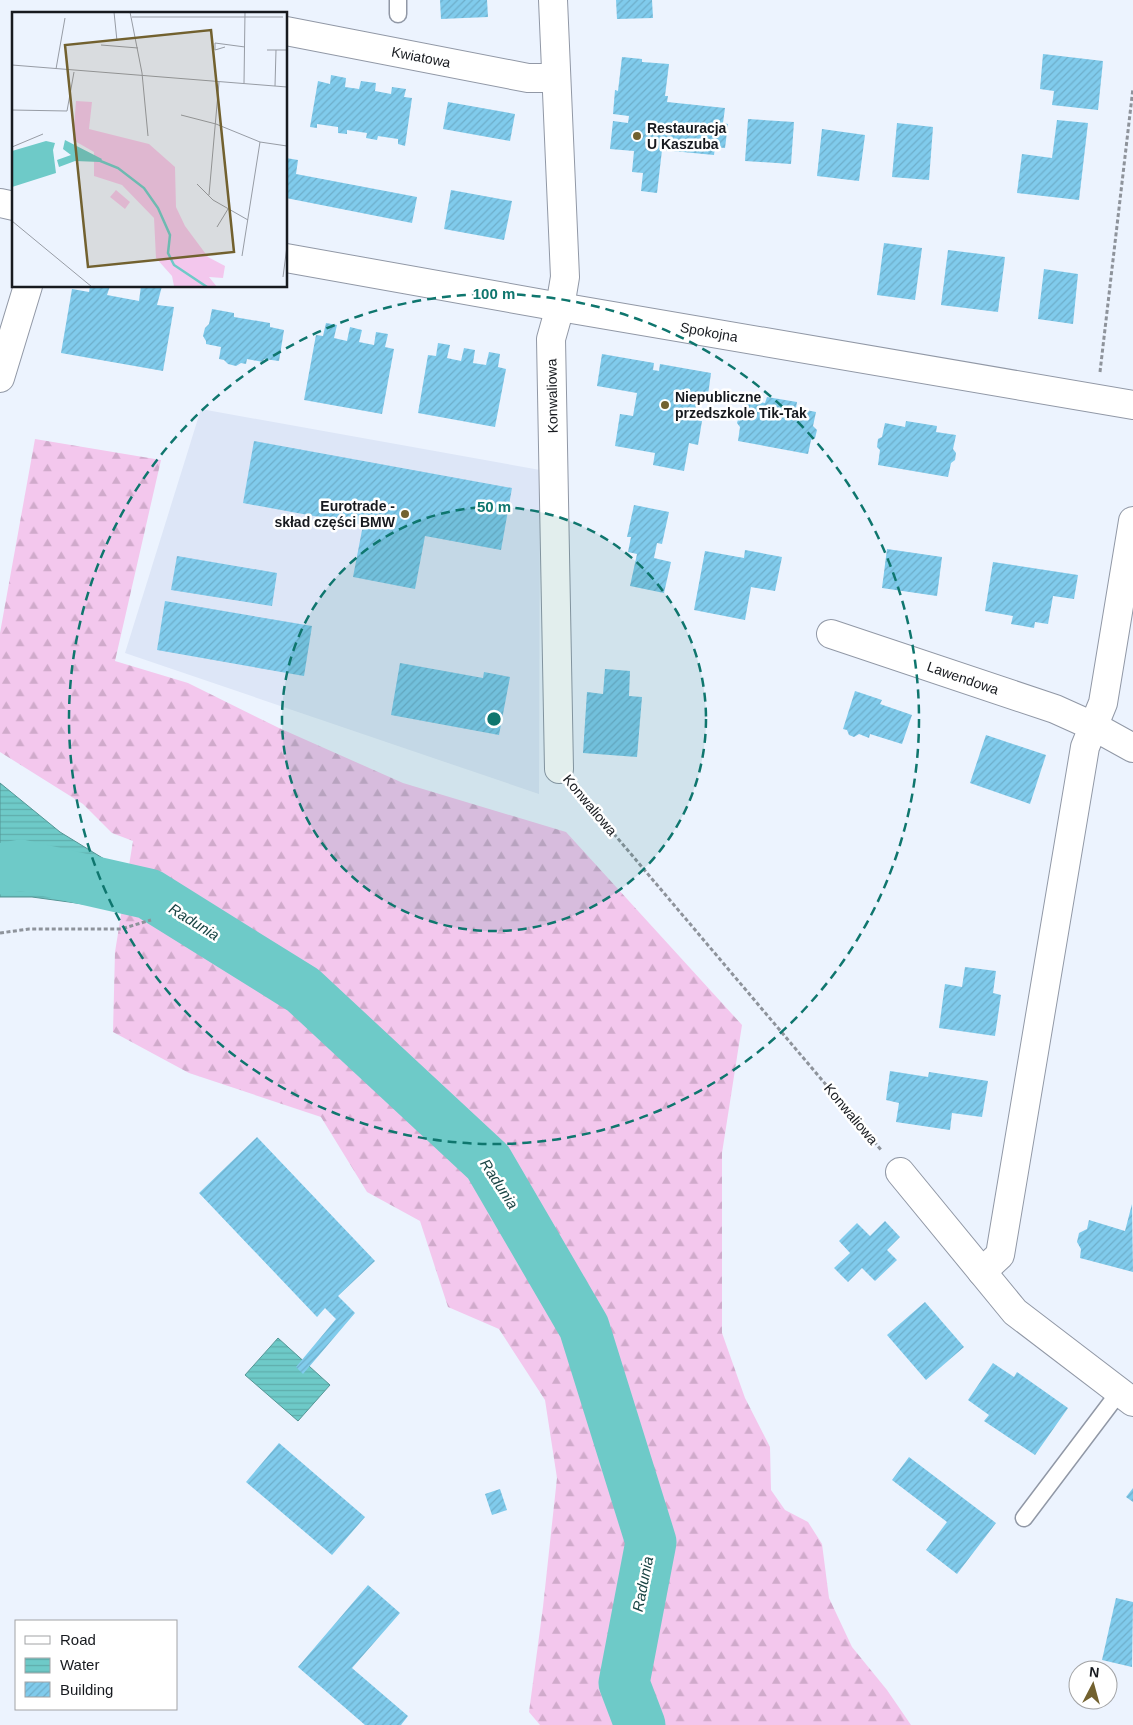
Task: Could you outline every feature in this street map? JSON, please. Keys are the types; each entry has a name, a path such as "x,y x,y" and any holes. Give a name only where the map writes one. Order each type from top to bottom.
{"street":[{"path":"553,0 565,277 560,307"},
{"name":"Kwiatowa","path":"288,31 528,78 556,78"},
{"name":"Spokojna","path":"288,258 1133,405"},
{"path":"0,378 27,288"},
{"name":"Konwaliowa","path":"559,769 551,340 560,307"},
{"path":"982,1272 1000,1255 1085,747 1095,727 1103,703 1133,521"},
{"name":"Lawendowa","path":"830,634 1055,709 1095,727 1133,748"},
{"path":"900,1172 1015,1312 1126,1396"}],"lane":[{"path":"1024,1518 1126,1396"}],"path":[{"path":"1100,378 1133,88"},
{"name":"Konwaliowa","path":"559,769 900,1172"},
{"path":"0,933 30,929 121,929 151,920"}],"shaded area":[{"path":"201,409 540,470 539,794 125,653"}],"green space":[{"path":"35,439 161,460 115,661 188,683 279,728 403,783 566,832 742,1025 722,1153 722,1333 745,1398 770,1447 771,1490 785,1510 808,1522 822,1544 829,1598 852,1647 887,1690 911,1725 540,1725 529,1712 557,1478 545,1400 499,1329 448,1307 420,1221 367,1192 321,1117 189,1073 113,1032 115,952 133,841 112,833 83,804 0,752 0,633"}],"water":[{"path":"0,783 60,832 114,865 155,882 188,906 175,928 113,908 32,897 0,897"},
{"path":"278,1338 330,1385 298,1421 245,1375"}],"building":[{"path":"440,0 487,0 488,17 441,19"},
{"path":"616,0 652,0 653,18 617,19"},
{"path":"1043,54 1103,61 1098,110 1052,105 1054,91 1040,89"},
{"path":"622,57 642,59 642,62 669,64 665,96 668,96 667,102 725,108 723,123 728,124 725,148 715,147 714,155 662,150 657,193 641,191 643,173 632,172 634,151 610,149 613,121 628,123 629,116 613,114 615,90 618,91"},
{"path":"331,75 346,78 345,87 359,89 361,81 376,83 375,91 391,94 392,87 406,89 404,97 412,98 405,146 398,144 398,139 378,136 377,140 366,138 367,133 347,130 347,134 338,133 338,127 317,124 317,128 310,127 318,81 330,84"},
{"path":"448,102 515,114 510,141 443,129"},
{"path":"748,119 794,122 791,164 745,161"},
{"path":"1057,120 1088,123 1079,200 1017,193 1022,154 1052,158"},
{"path":"897,123 933,127 929,180 892,177"},
{"path":"822,129 865,135 859,181 817,176"},
{"path":"288,158 298,160 296,174 417,197 412,223 288,198"},
{"path":"451,190 512,201 504,240 444,229"},
{"path":"884,243 922,248 915,300 877,295"},
{"path":"948,250 1005,257 998,312 941,305"},
{"path":"1044,269 1078,274 1073,324 1038,319"},
{"path":"90,288 109,288 107,295 139,301 141,288 161,288 157,305 174,307 163,371 61,353 72,289 89,292"},
{"path":"212,309 234,313 234,317 270,323 270,327 284,330 279,361 264,359 263,362 247,359 246,364 241,363 236,366 219,359 221,347 206,344 203,336 205,328 209,324"},
{"path":"326,323 337,325 334,338 347,341 350,327 362,330 359,342 374,345 376,332 388,334 385,347 394,349 382,414 304,400 316,335 323,336"},
{"path":"438,343 450,345 447,358 461,361 464,348 475,350 473,363 486,365 489,352 500,354 498,367 506,369 495,427 418,413 428,355 436,356"},
{"name":"Niepubliczne przedszkole Tik-Tak","path":"602,354 654,363 653,370 659,371 660,364 711,373 708,395 698,393 694,420 702,421 698,445 689,443 684,471 653,465 655,453 615,446 620,414 633,416 637,393 597,386"},
{"path":"767,397 797,402 796,408 816,412 813,426 817,430 815,438 811,440 808,454 738,441 740,427 737,423 739,416 743,413 745,400 765,403"},
{"path":"906,421 937,426 936,432 956,435 953,449 956,453 955,460 951,463 948,477 878,465 880,450 877,447 878,439 882,437 885,423 905,427"},
{"name":"Eurotrade - skład części BMW","path":"254,441 512,488 501,550 425,536 415,589 353,577 363,525 243,503"},
{"path":"634,505 669,512 662,544 657,543 654,558 671,562 664,593 630,586 637,554 628,552 631,537 627,537"},
{"path":"887,549 942,557 937,596 882,588"},
{"path":"745,550 782,557 775,591 751,587 745,620 694,610 705,551 744,558"},
{"path":"177,556 277,573 272,606 171,590"},
{"path":"993,562 1078,575 1074,599 1053,596 1048,624 1035,622 1034,628 1011,624 1013,616 985,611"},
{"path":"165,601 312,626 304,676 157,650"},
{"path":"400,663 483,678 484,672 510,677 499,735 391,715"},
{"path":"605,669 630,671 629,696 642,697 637,757 583,753 587,692 603,694"},
{"path":"855,691 882,700 880,704 912,715 902,744 870,734 869,738 859,734 854,737 849,735 847,730 843,729"},
{"path":"986,735 1046,755 1030,804 970,783"},
{"path":"965,967 996,971 993,993 1001,995 995,1036 939,1028 945,984 962,987"},
{"path":"890,1071 928,1077 929,1072 988,1081 982,1117 952,1113 950,1130 896,1122 899,1103 886,1100"},
{"path":"257,1137 375,1261 338,1296 355,1313 303,1374 296,1367 336,1319 325,1308 317,1317 199,1193"},
{"path":"1132,1204 1133,1272 1080,1258 1081,1249 1077,1242 1079,1233 1087,1229 1089,1220 1125,1231"},
{"path":"885,1221 900,1237 887,1250 897,1260 875,1281 862,1268 848,1282 834,1268 850,1253 839,1241 857,1223 870,1236"},
{"path":"925,1302 964,1347 926,1380 887,1335"},
{"path":"993,1363 1014,1377 1017,1372 1068,1408 1035,1455 984,1421 989,1415 968,1400"},
{"path":"279,1443 365,1517 332,1555 246,1482"},
{"path":"909,1457 996,1523 957,1574 926,1550 947,1522 892,1480"},
{"path":"1133,1488 1133,1502 1126,1497"},
{"path":"500,1489 507,1510 492,1515 485,1494"},
{"path":"368,1585 400,1613 352,1668 408,1716 401,1725 365,1725 298,1667"},
{"path":"1116,1598 1133,1602 1132,1667 1118,1664 1118,1660 1102,1660"}],"waterway":[{"name":"Radunia","path":"0,869 21,865 149,894 303,990 488,1162 584,1327 651,1542 624,1683 640,1725"}],"place":[{"name":"Restauracja U Kaszuba","path":"637,136"},
{"name":"Niepubliczne przedszkole Tik-Tak","path":"665,405"},
{"name":"Eurotrade - skład części BMW","path":"405,514"}]}
